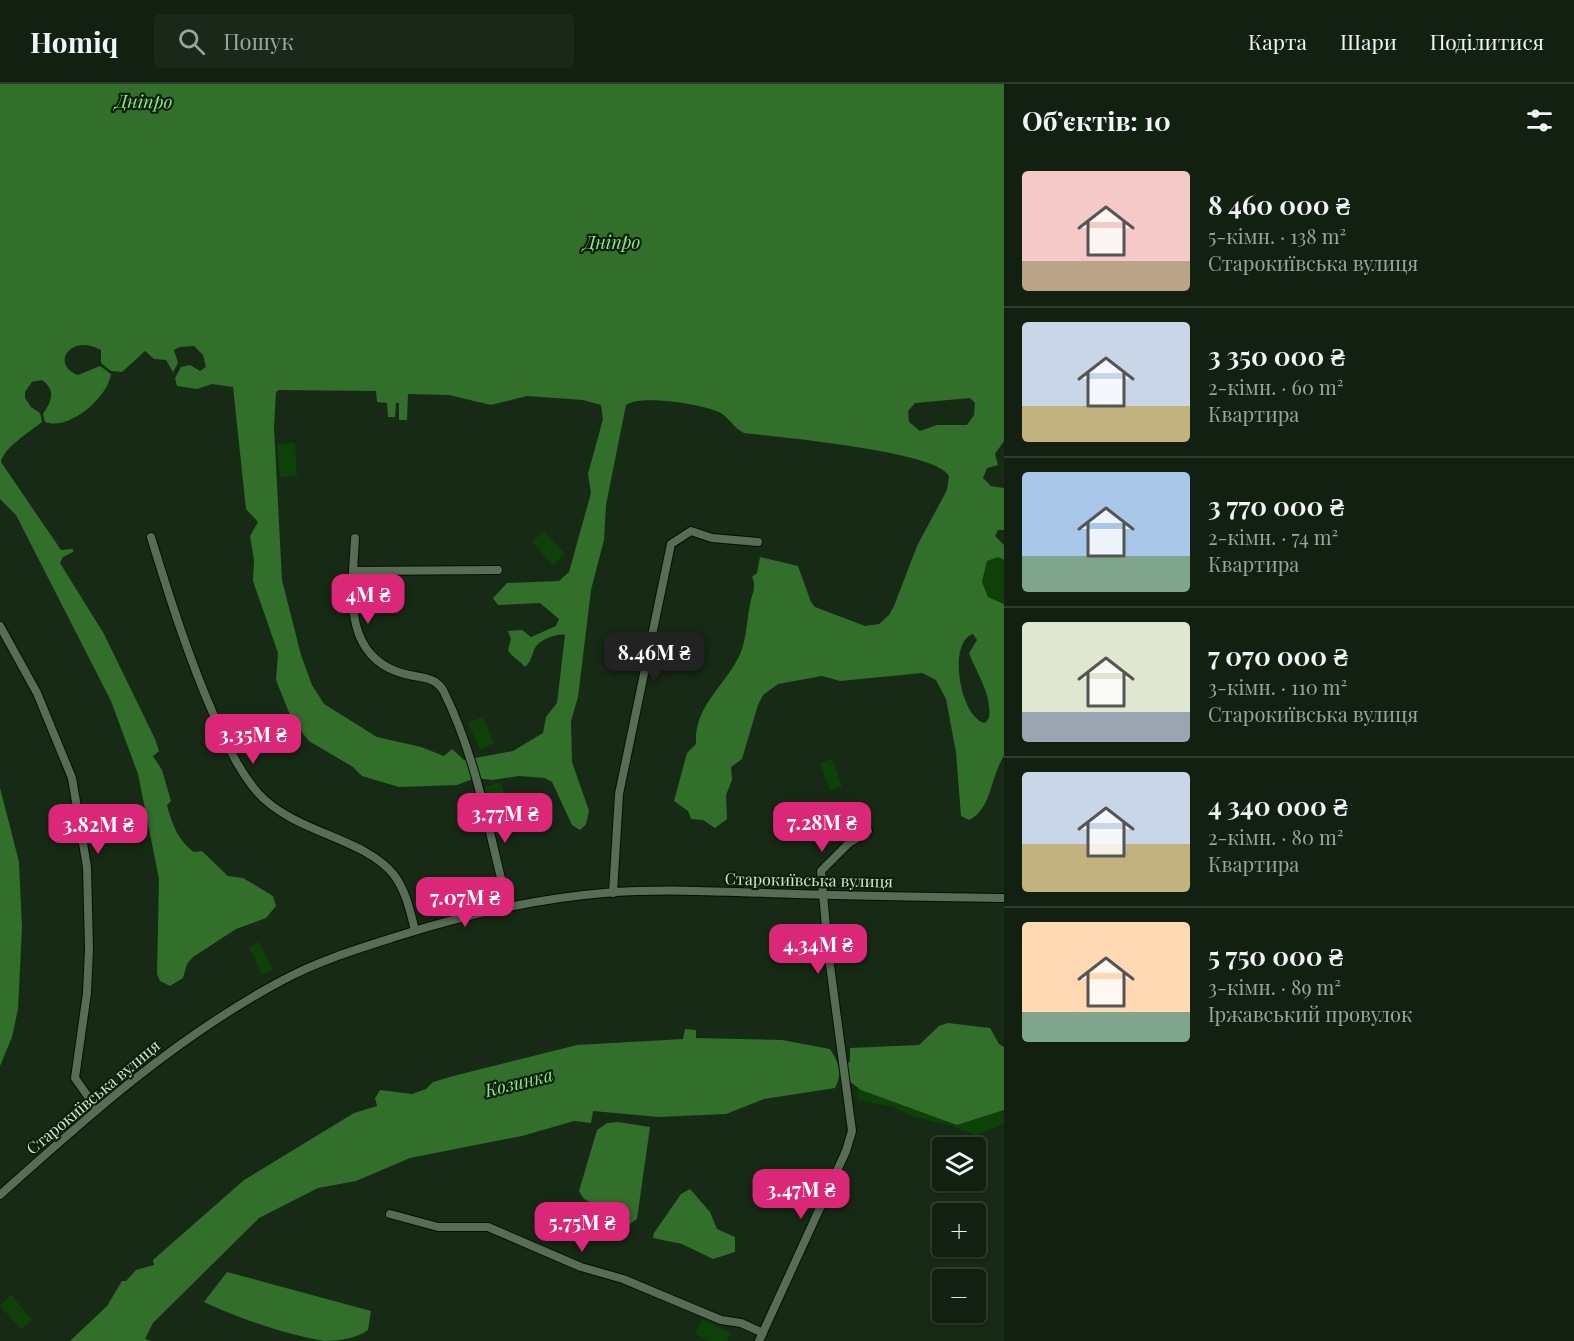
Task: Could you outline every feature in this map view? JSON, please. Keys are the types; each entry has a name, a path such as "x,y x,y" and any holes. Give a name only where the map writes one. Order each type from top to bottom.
{"street":[{"path":"613,892 619,794 671,544 691,531 712,538 758,542"},
{"path":"151,537 188,655 240,769 260,795 278,811 384,865 402,891 415,930"},
{"path":"355,538 352,611 363,644 373,655 394,670 439,683 468,748 508,906"},
{"path":"353,571 498,570"},
{"path":"0,626 36,693 72,778 87,867 90,949 87,993 75,1078 96,1108"},
{"path":"390,1214 438,1227 488,1227 581,1267 622,1279 722,1320 741,1323 761,1337 846,1151 852,1131 821,871 849,843 868,831 861,815"},
{"name":"Старокиївська вулиця","path":"0,1195 96,1108 166,1053 252,997 322,962 415,930 508,906 613,892 706,891 1004,898"}],"shaded area":[{"path":"295,443 297,476 280,477 277,444"},
{"path":"544,531 565,554 553,565 532,542"},
{"path":"998,557 1004,560 1004,604 988,597 982,582 987,561"},
{"path":"483,717 494,743 480,750 468,723"},
{"path":"832,759 842,786 830,791 820,763"},
{"path":"501,782 510,813 493,817 485,787"},
{"path":"259,942 273,970 262,975 249,947"},
{"path":"858,1085 957,1125 1004,1110 1004,1124 976,1135 952,1126 911,1116 894,1107 857,1100"},
{"path":"11,1295 32,1320 21,1329 0,1306"},
{"path":"702,1319 731,1333 727,1341 709,1341 695,1334"}],"water":[{"name":"Дніпро","path":"0,84 1004,84 1004,441 995,454 998,465 987,468 983,478 991,486 1004,488 1004,530 998,530 995,536 1004,545 1004,560 998,557 987,561 982,582 988,597 1004,604 1004,756 982,808 969,820 961,816 956,752 946,699 936,680 922,673 840,681 822,676 778,684 763,695 742,759 731,767 732,780 726,795 727,819 715,828 703,820 691,819 688,811 674,801 687,753 696,744 699,720 709,700 740,655 754,587 752,577 757,573 760,557 798,566 815,607 865,626 879,624 889,615 894,606 917,546 947,490 949,476 938,467 887,452 744,433 719,412 699,406 657,400 644,400 626,405 606,505 604,540 591,590 578,697 571,721 572,762 589,811 586,824 580,830 572,825 552,782 545,778 519,776 492,780 475,778 457,785 399,787 362,776 353,767 309,741 292,720 276,680 278,653 253,581 254,560 250,536 258,522 246,509 233,387 212,384 197,389 177,386 175,378 181,367 190,365 200,371 206,367 203,355 194,346 174,350 178,363 173,372 166,360 154,359 145,351 122,372 111,371 101,363 101,350 80,345 67,352 65,364 78,375 100,366 111,374 103,392 95,402 76,417 65,422 45,422 43,414 50,401 50,388 42,380 32,382 25,392 25,398 31,407 40,413 42,422 12,446 1,462 61,550 73,549 73,552 63,557 60,563 104,634 155,739 159,751 153,756 162,770 171,801 167,805 173,825 180,837 194,852 202,851 228,876 243,878 273,896 276,906 266,918 236,929 193,957 187,964 183,978 170,986 160,981 157,974 159,879 138,774 111,701 16,515 0,499","holes":["279,390 376,391 377,402 387,403 388,417 395,417 396,403 399,403 399,420 407,420 408,394 449,395 491,405 527,396 583,400 601,405 603,419 588,474 591,493 569,572 559,581 507,583 493,598 498,605 540,603 559,619 556,626 531,637 522,630 508,631 511,639 508,650 525,667 540,643 555,636 565,635 557,703 546,717 543,733 513,751 464,760 452,749 444,756 421,747 377,737 324,704 312,685 301,655 282,580 274,427 276,392","970,398 975,403 974,415 967,425 937,425 920,431 909,422 908,411 915,403","973,634 977,640 969,653 988,701 989,718 985,723 976,718 963,695 959,664 960,651 965,640"]},
{"path":"0,788 19,862 22,928 18,1009 12,1037 0,1066"},
{"path":"948,1023 990,1028 999,1044 1004,1047 1004,1110 957,1125 861,1090 849,1081 846,1066 850,1061 850,1048 919,1045 939,1026"},
{"name":"Козинка","path":"685,1029 696,1030 696,1038 782,1040 830,1049 839,1068 839,1078 835,1088 764,1099 726,1114 658,1117 593,1111 591,1123 574,1121 522,1136 410,1158 356,1181 318,1188 259,1218 153,1323 145,1339 151,1341 70,1341 107,1306 122,1281 126,1281 136,1270 154,1265 153,1260 244,1180 354,1113 377,1106 375,1098 380,1090 412,1094 426,1089 433,1082 577,1045 683,1039"},
{"path":"618,1122 650,1127 637,1219 630,1224 584,1199 579,1191 597,1130 607,1123"},
{"path":"690,1189 710,1212 717,1229 735,1237 735,1252 713,1259 682,1244 653,1238 654,1233 681,1194"},
{"path":"227,1272 371,1311 368,1330 348,1338 324,1341 263,1325 204,1302"}]}
